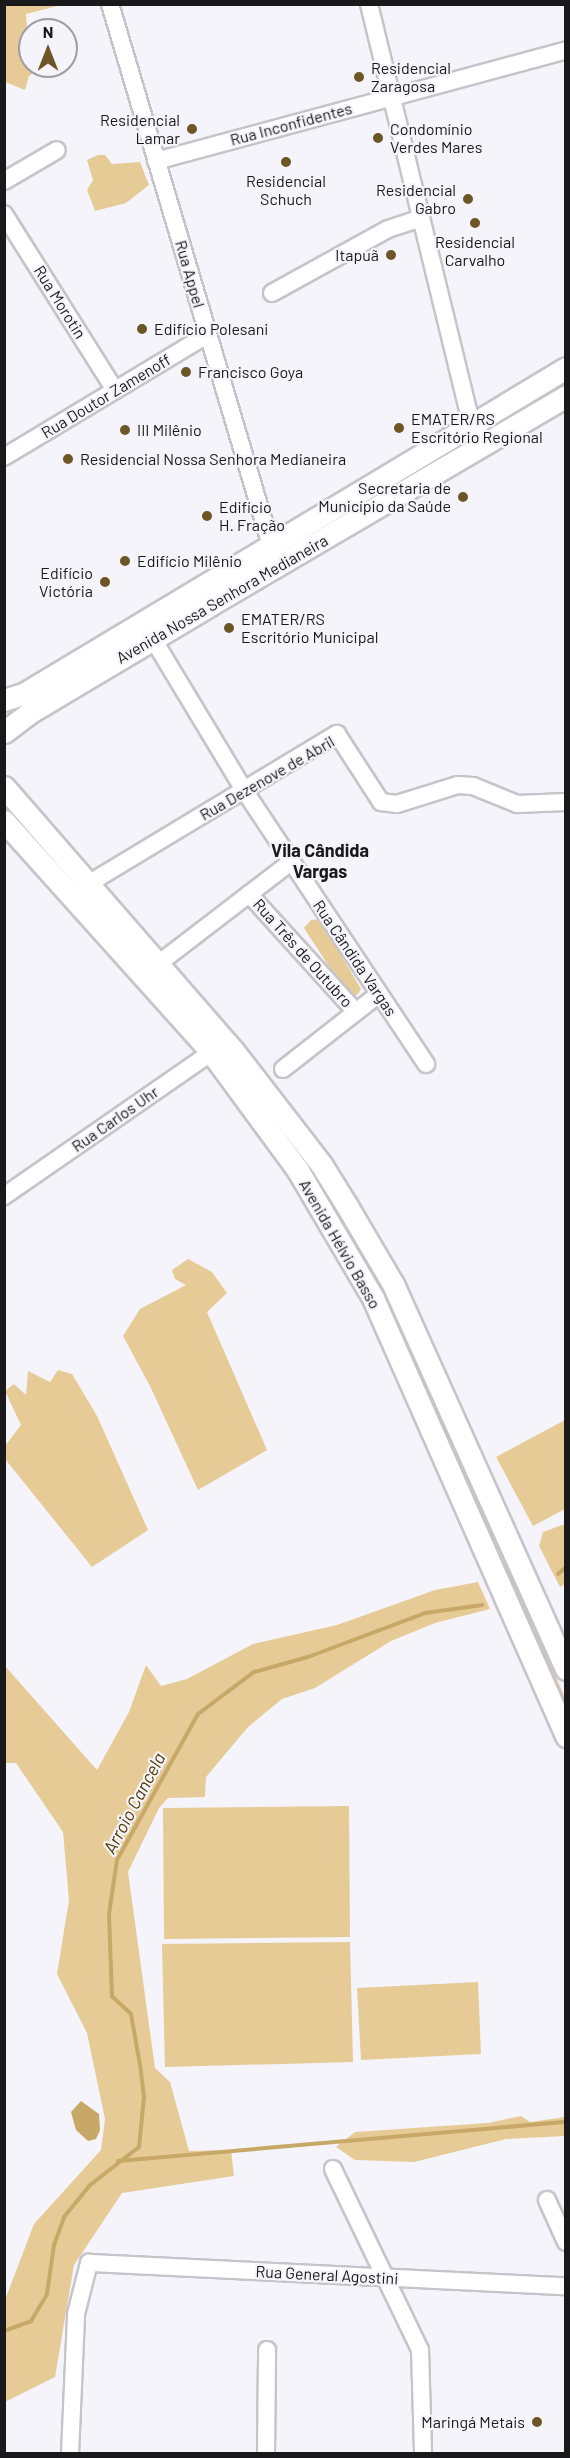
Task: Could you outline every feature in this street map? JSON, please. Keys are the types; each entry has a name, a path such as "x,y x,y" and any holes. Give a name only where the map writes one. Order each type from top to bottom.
{"main road":[{"name":"Avenida Nossa Senhora Medianeira","path":"4,732 269,544 566,368"},
{"name":"Avenida Nossa Senhora Medianeira","path":"4,700 25,693 278,565 566,396"},
{"name":"Avenida Hélvio Basso","path":"4,787 158,964 218,1047 297,1169 373,1298 566,1736"},
{"name":"Avenida Hélvio Basso","path":"4,821 218,1047 321,1164 393,1284 566,1669"}],"street":[{"name":"Rua Appel","path":"110,4 269,544 278,565"},
{"path":"369,4 474,423 484,445"},
{"name":"Rua Inconfidentes","path":"156,161 566,50"},
{"path":"4,181 57,150"},
{"name":"Rua Morotin","path":"4,214 114,390"},
{"path":"272,293 388,228 421,218"},
{"name":"Rua Doutor Zamenoff","path":"5,455 207,334"},
{"name":"Rua Cândida Vargas","path":"147,630 244,790 426,1064"},
{"name":"Rua Dezenove de Abril","path":"88,884 337,734 381,802 397,804 458,785 473,786 517,804 566,802"},
{"path":"158,964 291,862"},
{"name":"Rua Três de Outubro","path":"249,894 356,1012"},
{"path":"283,1069 379,994"},
{"name":"Rua Carlos Uhr","path":"4,1196 218,1047"},
{"path":"333,2169 420,2350 423,2454"},
{"path":"548,2200 566,2242"},
{"name":"Rua General Agostini","path":"70,2454 76,2314 88,2263 566,2286"},
{"path":"266,2454 267,2350"}],"shaded area":[{"path":"4,5 61,5 26,14 26,18 18,18 18,78 28,78 25,90 5,82"},
{"path":"98,155 105,155 112,164 140,162 149,185 126,203 95,211 87,190 93,180 87,160"},
{"path":"565,377 565,387 488,430 486,428"},
{"path":"320,919 361,989 357,995 349,997 304,928 311,920"},
{"path":"251,1086 314,1172 373,1272 439,1406 565,1698 565,1711 437,1407 393,1321"},
{"path":"188,1259 212,1272 227,1293 207,1312 267,1450 198,1490 150,1386 123,1336 140,1309 186,1285 175,1279 172,1270"},
{"path":"58,1370 72,1374 97,1416 148,1530 92,1567 5,1459 5,1446 21,1425 5,1391 14,1384 26,1395 28,1371 50,1382"},
{"path":"565,1420 565,1509 533,1526 496,1457"},
{"path":"565,1524 565,1584 560,1587 539,1546 543,1532"},
{"path":"478,1582 490,1609 435,1623 391,1641 315,1688 282,1699 248,1727 206,1777 205,1797 168,1798 159,1808 128,1872 155,2068 170,2082 189,2151 231,2150 234,2176 122,2193 74,2265 55,2377 5,2402 5,2300 34,2224 101,2150 105,2119 87,2033 57,1974 69,1900 63,1832 16,1763 5,1763 5,1666 97,1770 129,1712 146,1665 161,1686 187,1679 253,1644 337,1625 435,1590"},
{"path":"349,1806 350,1937 164,1939 163,1808"},
{"path":"350,1942 353,2062 165,2067 162,1944"},
{"path":"478,1982 481,2054 361,2060 357,1988"},
{"path":"81,2101 99,2114 100,2130 96,2139 88,2141 76,2130 71,2112"},
{"path":"521,2116 530,2122 565,2117 565,2136 506,2139 414,2162 355,2160 336,2147 355,2132 488,2123"}],"waterway":[{"name":"Arroio Cancela","path":"558,1574 566,1567"},
{"name":"Arroio Cancela","path":"4,2331 31,2321 47,2294 54,2245 64,2217 90,2185 139,2147 144,2097 140,2065 131,2014 112,1996 109,1914 117,1860 198,1714 254,1672 308,1657 425,1613 482,1605"},
{"path":"118,2161 566,2122"}],"place":[{"name":"Residencial Zaragosa","path":"359,77"},
{"name":"Residencial Lamar","path":"192,129"},
{"name":"Condomínio Verdes Mares","path":"378,138"},
{"name":"Residencial Schuch","path":"286,162"},
{"name":"Residencial Gabro","path":"468,199"},
{"name":"Residencial Carvalho","path":"475,223"},
{"name":"Itapuã","path":"391,255"},
{"name":"Edifício Polesani","path":"142,329"},
{"name":"Francisco Goya","path":"186,372"},
{"name":"EMATER/RS Escritório Regional","path":"399,428"},
{"name":"III Milênio","path":"125,430"},
{"name":"Residencial Nossa Senhora Medianeira","path":"68,459"},
{"name":"Secretaria de Município da Saúde","path":"463,497"},
{"name":"Edifício H. Fração","path":"207,516"},
{"name":"Edifício Milênio","path":"125,561"},
{"name":"Edifício Victória","path":"105,582"},
{"name":"EMATER/RS Escritório Municipal","path":"229,628"},
{"name":"Maringá Metais","path":"537,2422"}],"district":[{"name":"Vila Cândida Vargas","path":"320,861"}]}
